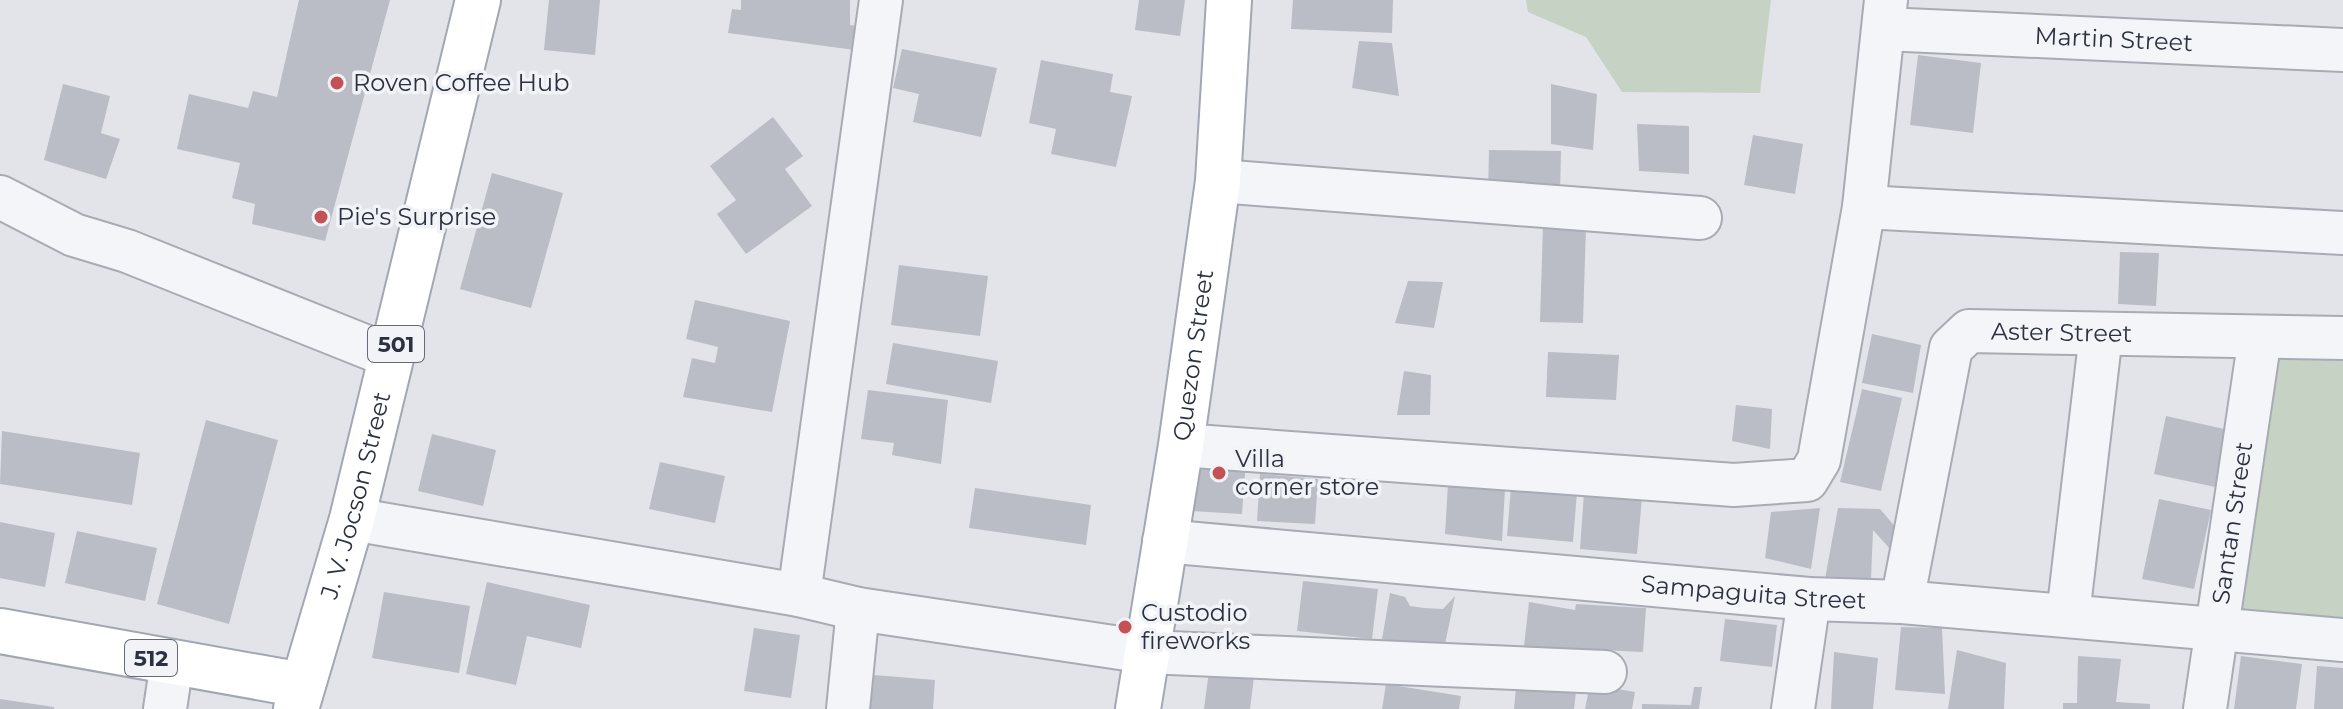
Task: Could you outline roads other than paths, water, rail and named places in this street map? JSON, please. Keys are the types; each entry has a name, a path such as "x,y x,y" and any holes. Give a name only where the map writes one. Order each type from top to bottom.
{"main road":[{"name":"J. V. Jocson Street","path":"299,697 352,519 478,0"},
{"name":"Quezon Street","path":"1138,709 1181,445 1218,181 1229,0"},
{"name":"512","path":"0,631 172,662 299,697"}],"street":[{"path":"799,595 881,0"},
{"path":"1181,445 1734,485 1807,480 1819,460 1864,207 1885,15"},
{"name":"Martin Street","path":"1885,15 2343,50"},
{"path":"1218,181 1700,218"},
{"path":"0,197 74,235 127,251 392,357"},
{"path":"1864,207 2343,233"},
{"name":"Aster Street","path":"1902,602 1951,348 1969,331 2343,338"},
{"path":"2068,615 2101,334"},
{"name":"Santan Street","path":"2205,709 2260,337"},
{"path":"352,519 799,595 858,609 1147,652 1605,672"},
{"name":"Sampaguita Street","path":"1164,541 1809,599 1902,602 2343,640"},
{"path":"1793,709 1809,599"},
{"path":"848,709 858,609"},
{"path":"165,709 172,662"}],"place":[{"name":"Roven Coffee Hub","path":"337,83"},
{"name":"Pie's Surprise","path":"321,217"},
{"name":"Villa corner store","path":"1219,473"},
{"name":"Custodio fireworks","path":"1125,627"}]}
